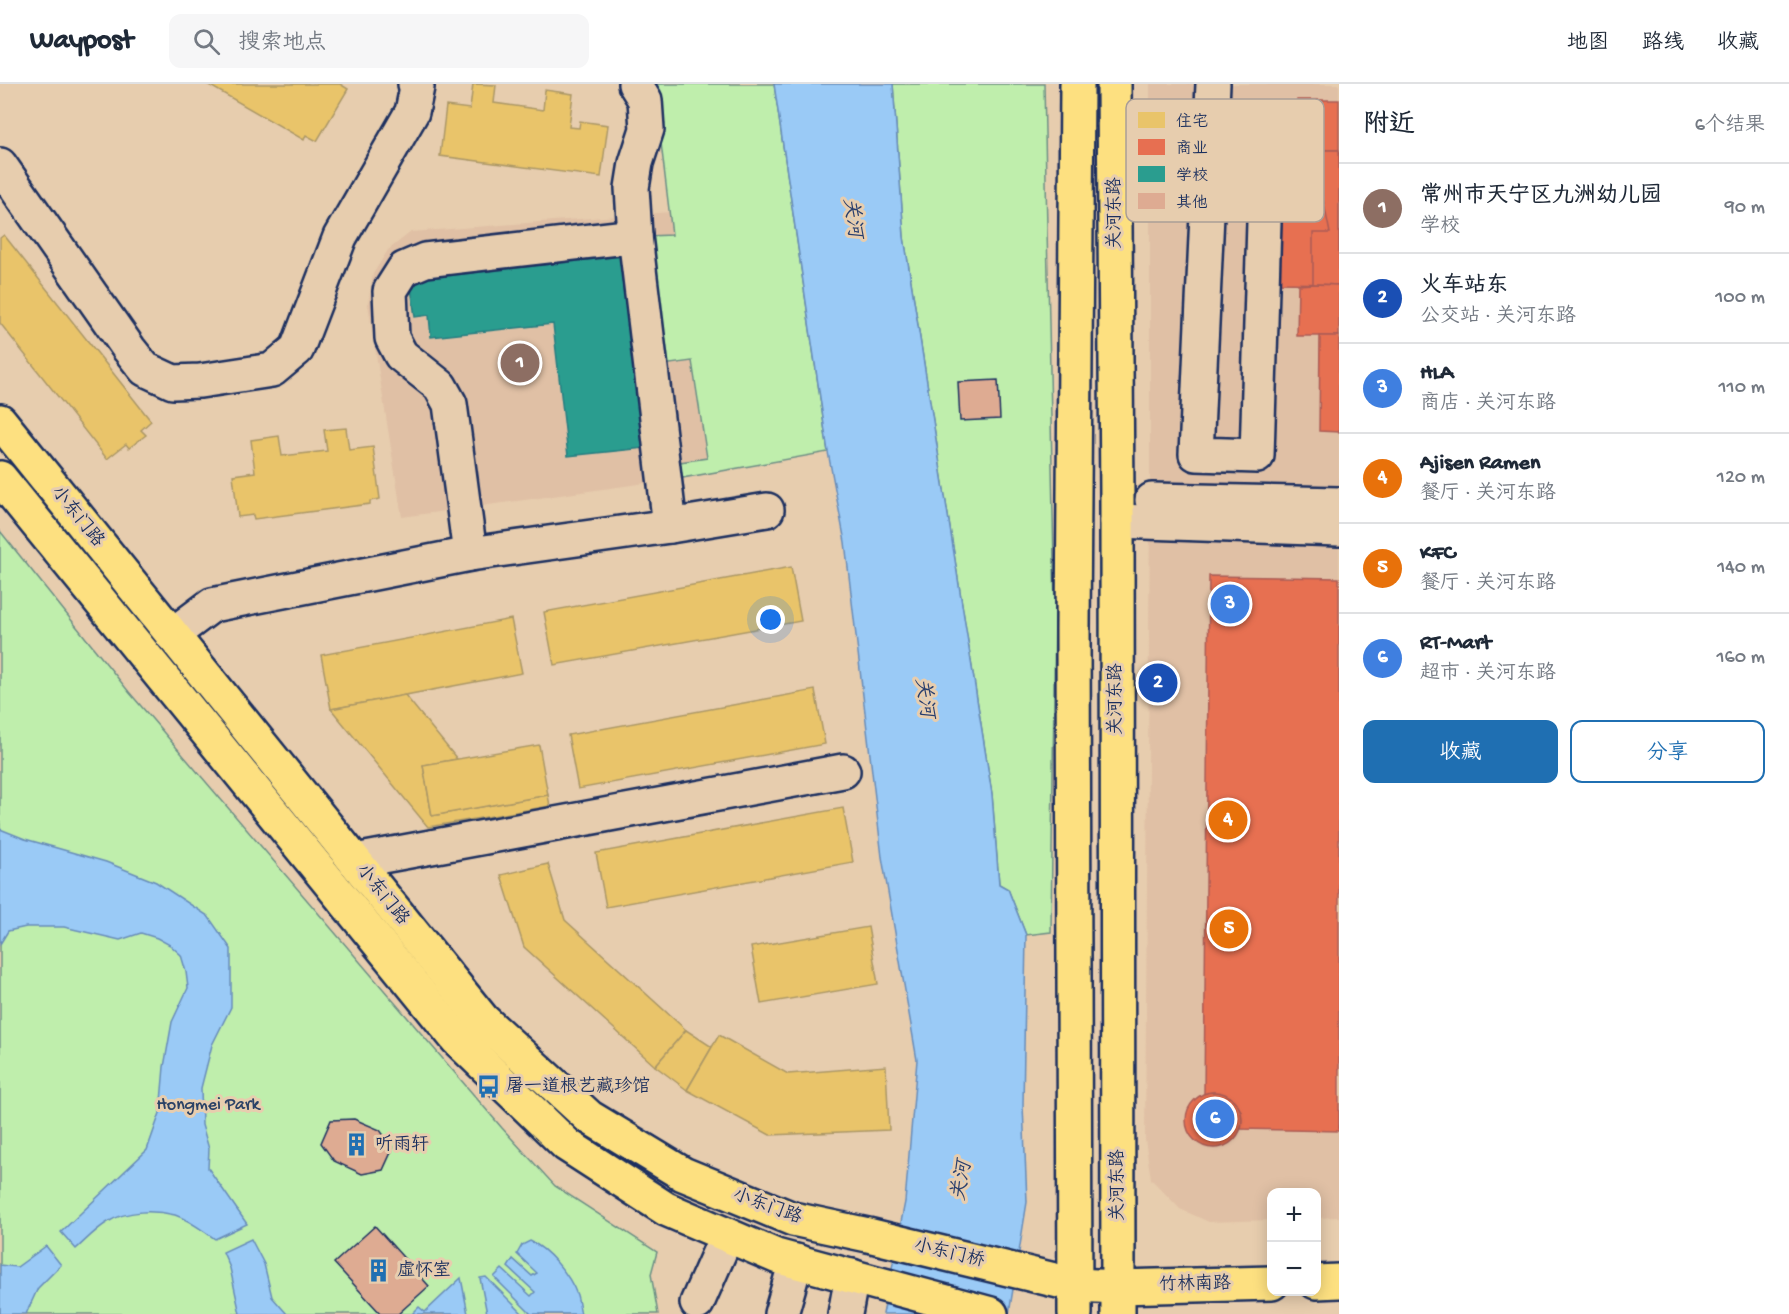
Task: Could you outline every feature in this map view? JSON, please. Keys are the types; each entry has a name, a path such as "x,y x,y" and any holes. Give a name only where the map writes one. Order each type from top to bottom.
{"main road":[{"path":"1077,84 1073,629 1075,1299 1118,1300"},
{"name":"关河东路","path":"1114,84 1118,1300"},
{"name":"小东门路","path":"0,421 483,1020 589,1117 683,1174 793,1219 868,1235"},
{"name":"小东门路","path":"0,478 457,1039 567,1145 666,1209 777,1256 855,1277"},
{"name":"小东门桥","path":"868,1235 1030,1274 1075,1299"},
{"path":"855,1277 991,1314"},
{"path":"1321,1282 1339,1281"},
{"name":"竹林南路","path":"1118,1300 1267,1284"}],"street":[{"path":"0,165 145,369 173,382 200,381 272,370 297,349 340,237 412,112 417,87 415,84"},
{"path":"635,84 645,100 646,129 636,163 632,188 635,236 670,526"},
{"path":"1213,84 1213,99"},
{"path":"1208,222 1196,454 1257,456 1264,222"},
{"path":"470,554 450,404 440,386 401,355 393,338 390,291 404,269 424,260 635,236"},
{"path":"1117,510 1339,504"},
{"path":"172,634 212,605 470,554 767,510"},
{"path":"1117,510 1339,529"},
{"path":"355,861 843,771"},
{"path":"697,1303 727,1235"},
{"path":"781,1314 796,1261"},
{"path":"845,1314 855,1277"}],"shaded area":[{"path":"1150,84 1339,84 1339,1217 1321,1218 1321,1188 1267,1188 1267,1220 1209,1222 1180,1209 1151,1179 1145,1139 1150,222 1324,222 1324,99 1150,99"},
{"path":"670,212 672,235 646,236 663,365 692,361 707,459 680,462 682,478 402,517 368,304 373,274 388,250 411,232"}],"green space":[{"path":"654,84 774,84 828,452 682,478 680,462 707,458 692,361 663,365 646,236 672,235"},
{"path":"893,84 1044,84 1055,610 1051,932 1026,935 1008,889 999,884 992,794 904,237"},
{"name":"Hongmei Park","path":"0,531 129,692 502,1128 555,1186 657,1252 651,1274 658,1314 0,1314"}],"water":[{"name":"关河","path":"774,84 893,84 904,237 992,794 999,884 1008,889 1026,935 1023,1105 1027,1202 1009,1314 883,1314 905,1202 917,1060 882,857 845,542 828,452"},
{"path":"0,829 25,839 106,862 156,882 208,916 231,949 231,1007 212,1045 201,1088 202,1125 209,1149 208,1168 247,1224 215,1239 175,1215 158,1212 132,1213 115,1218 104,1225 76,1249 61,1232 147,1150 160,1113 164,1067 172,1022 188,988 186,972 181,955 170,945 141,933 120,940 64,927 26,927 8,931 0,944"},
{"path":"251,1239 264,1264 272,1297 287,1314 240,1314 230,1268 223,1252"},
{"path":"530,1241 551,1256 564,1271 574,1287 581,1314 531,1314 494,1277 502,1269 531,1296 535,1292 508,1267 513,1259 532,1276 537,1273 517,1254 522,1245"},
{"path":"46,1246 61,1265 38,1288 26,1314 0,1314 0,1265 17,1267"},
{"path":"486,1277 523,1314 487,1314 480,1278"},
{"path":"461,1278 468,1314 412,1314 419,1307 425,1312"}],"building: 住宅":[{"path":"207,84 340,84 348,89 317,141 306,135 304,140"},
{"path":"473,84 496,85 494,103 543,110 545,90 573,94 569,127 579,128 580,121 608,125 601,177 440,156 446,106 470,109"},
{"path":"4,235 151,421 141,430 146,435 129,448 126,444 107,459 0,323 0,238"},
{"path":"346,428 349,450 373,447 380,499 370,501 370,504 254,519 253,515 238,517 233,475 255,472 251,440 279,436 282,456 327,451 324,430"},
{"path":"791,567 801,621 554,665 544,612"},
{"path":"511,619 522,673 331,709 321,655"},
{"path":"815,690 825,744 578,789 568,735"},
{"path":"405,695 457,759 423,765 432,816 548,795 550,806 428,827 331,709"},
{"path":"539,745 548,795 432,816 423,765"},
{"path":"843,808 853,862 606,907 596,853"},
{"path":"548,864 565,920 686,1030 655,1066 524,947 501,875"},
{"path":"868,927 878,984 761,1004 751,947"},
{"path":"686,1030 712,1047 687,1090 655,1066"},
{"path":"719,1035 788,1074 886,1066 889,1130 770,1135 687,1090"}],"building: 商业":[{"path":"1324,100 1339,100 1339,150 1324,150"},
{"path":"1324,150 1339,150 1339,284 1277,283 1278,222 1324,222"},
{"path":"1324,150 1339,150 1339,285 1313,284 1313,233 1330,233 1324,204"},
{"path":"1298,285 1339,285 1339,336 1297,336"},
{"path":"1320,336 1339,336 1339,432 1319,431"},
{"path":"1209,576 1339,578 1339,1131 1241,1129 1241,1111 1230,1097 1213,1092 1204,1094"},
{"path":"1209,1092 1219,1092 1234,1100 1240,1109 1242,1120 1240,1131 1234,1140 1219,1148 1209,1148 1198,1143 1191,1136 1186,1125 1186,1115 1191,1104 1198,1097"}],"building: 学校":[{"path":"622,256 644,448 568,456 553,324 431,337 429,315 415,317 410,280"}],"building: 其他":[{"path":"998,380 1000,419 960,421 958,382"},
{"name":"听雨轩","path":"354,1119 380,1130 393,1148 383,1170 362,1174 334,1161 321,1143 331,1120"},
{"name":"虚怀室","path":"375,1226 429,1286 398,1314 381,1314 334,1263"}],"place":[{"name":"常州市天宁区九洲幼儿园","path":"520,363"},
{"name":"HLA","path":"1230,604"},
{"name":"火车站东","path":"1158,683"},
{"name":"Ajisen Ramen","path":"1228,820"},
{"name":"KFC","path":"1229,929"},
{"name":"屠一道根艺藏珍馆","path":"488,1087"},
{"name":"RT-Mart","path":"1215,1119"},
{"name":"听雨轩","path":"357,1145"},
{"name":"虚怀室","path":"379,1271"}]}
